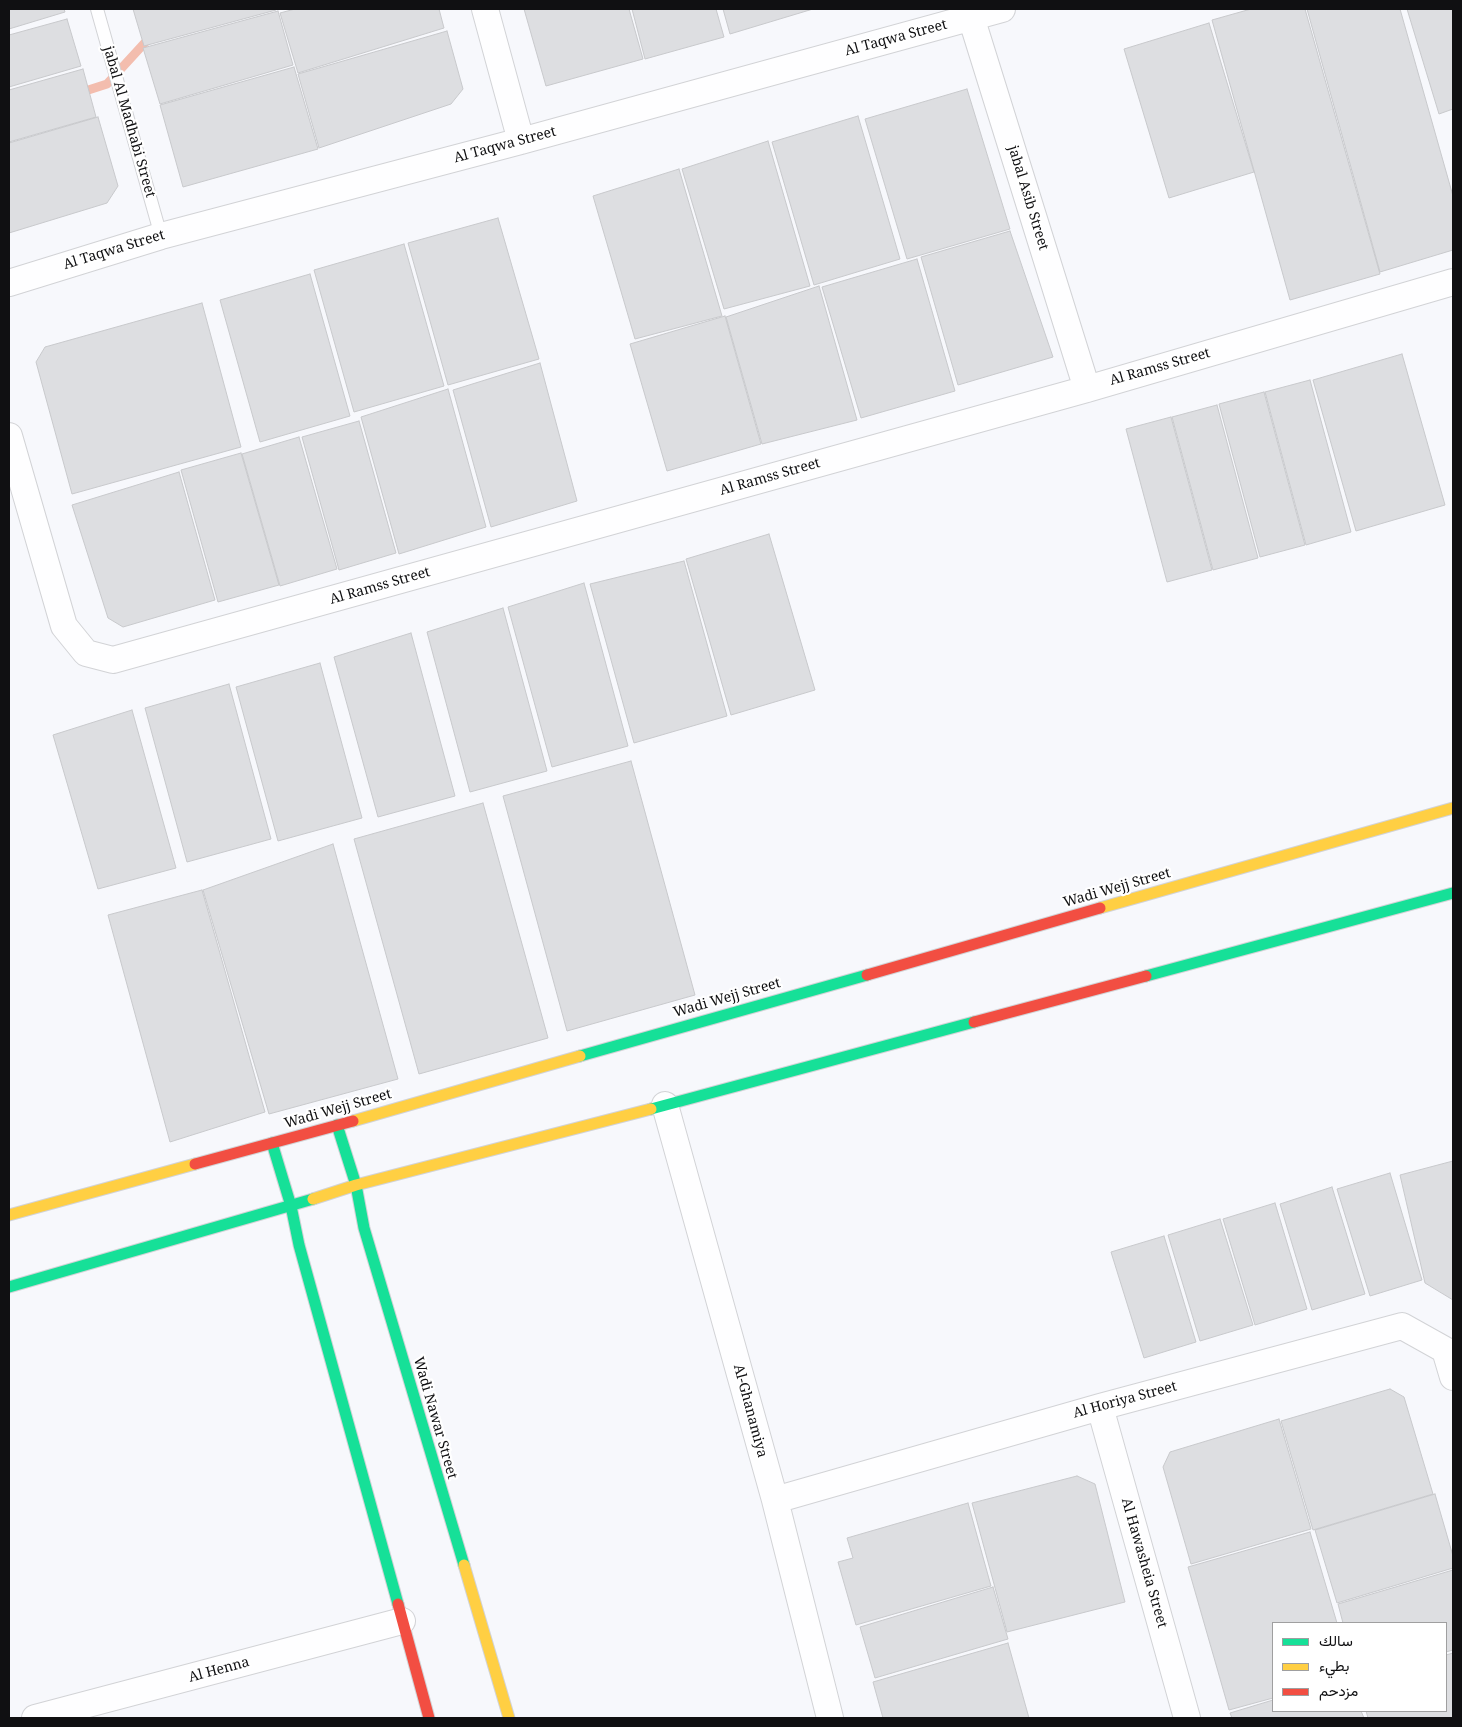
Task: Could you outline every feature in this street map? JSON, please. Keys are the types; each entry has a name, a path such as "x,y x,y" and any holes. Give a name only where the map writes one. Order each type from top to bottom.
{"street":[{"path":"484,9 521,141"},
{"name":"Al Taqwa Street","path":"9,283 162,236 521,141 969,13 1002,9"},
{"name":"jabal Asib Street","path":"969,13 1086,389"},
{"name":"Al Ramss Street","path":"9,436 64,626 86,653 113,660 1086,389 1453,282"},
{"name":"Wadi Wejj Street","path":"9,1215 337,1125 1453,808"},
{"path":"9,1287 291,1206 356,1185 666,1105 1453,893"},
{"name":"Al-Ghanamiya","path":"666,1105 775,1500 830,1718"},
{"name":"Wadi Nawar Street","path":"337,1125 356,1185 364,1228 509,1718"},
{"path":"272,1143 291,1206 299,1245 429,1718"},
{"name":"Al Horiya Street","path":"775,1500 1100,1407 1402,1326 1445,1350 1453,1377"},
{"name":"Al Hawasheia Street","path":"1100,1407 1187,1718"},
{"name":"Al Henna","path":"35,1718 402,1621"}],"lane":[{"name":"jabal Al Madhabi Street","path":"97,9 162,236"}],"building":[{"path":"9,9 64,9 65,12 9,29"},
{"path":"133,9 276,9 276,10 144,46"},
{"path":"295,9 439,9 444,28 298,73 280,13"},
{"path":"524,9 629,9 643,59 546,86"},
{"path":"632,9 716,9 724,37 645,59"},
{"path":"723,9 813,9 730,34"},
{"path":"1251,9 1305,9 1380,274 1290,300 1212,20"},
{"path":"1307,9 1400,9 1453,196 1453,250 1380,272"},
{"path":"1407,9 1453,9 1453,109 1439,114"},
{"path":"278,11 293,65 160,104 143,48"},
{"path":"67,19 81,66 9,87 9,35"},
{"path":"1209,23 1254,172 1169,198 1124,49"},
{"path":"447,31 463,89 451,104 319,148 298,74"},
{"path":"294,67 318,149 183,187 160,105"},
{"path":"83,69 96,117 9,142 9,90"},
{"path":"967,89 1010,229 907,259 865,119"},
{"path":"858,116 900,259 814,285 772,142"},
{"path":"98,117 118,186 107,203 9,233 9,143"},
{"path":"768,141 810,286 724,309 682,169"},
{"path":"679,169 722,316 635,339 593,196"},
{"path":"498,218 539,359 448,385 408,243"},
{"path":"1010,231 1053,357 958,385 921,257"},
{"path":"404,244 444,386 354,412 314,270"},
{"path":"917,259 955,391 861,418 822,287"},
{"path":"310,274 350,416 260,442 220,300"},
{"path":"819,286 857,420 762,444 726,317"},
{"path":"202,303 241,447 72,494 36,362 45,347"},
{"path":"725,316 761,444 667,471 630,344"},
{"path":"1402,354 1445,505 1356,531 1313,380"},
{"path":"540,363 577,501 491,527 453,390"},
{"path":"1310,380 1351,532 1306,545 1265,392"},
{"path":"448,389 486,527 399,554 361,417"},
{"path":"1264,392 1305,545 1260,557 1219,404"},
{"path":"1217,405 1258,558 1213,570 1172,417"},
{"path":"1171,417 1212,570 1167,582 1126,429"},
{"path":"359,421 396,553 339,570 302,437"},
{"path":"299,437 337,569 280,586 242,454"},
{"path":"241,453 279,585 218,602 181,470"},
{"path":"179,472 215,600 123,627 108,618 72,505"},
{"path":"769,534 815,690 731,715 686,559"},
{"path":"684,561 727,716 634,743 590,584"},
{"path":"584,583 628,746 552,767 508,607"},
{"path":"503,608 547,771 470,792 427,632"},
{"path":"411,633 455,796 378,817 334,657"},
{"path":"320,663 362,818 278,841 236,687"},
{"path":"229,684 271,839 187,862 145,708"},
{"path":"132,710 176,868 98,889 53,735"},
{"path":"631,761 695,995 567,1031 503,796"},
{"path":"483,803 548,1038 419,1074 354,839"},
{"path":"333,844 398,1079 269,1114 203,890"},
{"path":"202,890 265,1112 170,1142 108,915"},
{"path":"1453,1161 1453,1300 1425,1283 1400,1175"},
{"path":"1390,1173 1422,1280 1370,1296 1337,1189"},
{"path":"1332,1187 1365,1294 1312,1310 1280,1204"},
{"path":"1275,1203 1307,1309 1255,1325 1223,1219"},
{"path":"1220,1219 1253,1325 1200,1341 1168,1235"},
{"path":"1164,1236 1196,1342 1144,1358 1111,1252"},
{"path":"1390,1389 1404,1397 1433,1494 1313,1530 1281,1421"},
{"path":"1279,1419 1311,1529 1191,1564 1163,1467 1170,1452"},
{"path":"1077,1476 1095,1484 1125,1602 1007,1632 972,1503"},
{"path":"1435,1494 1453,1556 1453,1568 1337,1603 1315,1530"},
{"path":"968,1503 991,1586 856,1625 838,1562 853,1558 847,1538"},
{"path":"1310,1532 1337,1622 1272,1622 1272,1698 1229,1710 1188,1567"},
{"path":"1453,1570 1453,1650 1447,1652 1447,1622 1343,1622 1338,1604"},
{"path":"993,1587 1008,1639 875,1678 860,1627"},
{"path":"1008,1643 1029,1718 883,1718 873,1682"},
{"path":"1453,1653 1453,1718 1368,1718 1366,1712 1447,1712 1447,1655"},
{"path":"1272,1700 1272,1712 1361,1712 1364,1718 1232,1718 1230,1713"}],"waterway":[{"path":"79,93 107,84 151,36"}],"traffic: fast":[{"path":"1146,976 1453,893"},
{"path":"580,1056 867,975"},
{"path":"651,1109 974,1022"},
{"path":"337,1125 356,1185 364,1228 464,1565"},
{"path":"272,1143 291,1206 299,1245 398,1604"},
{"path":"9,1287 313,1199"}],"traffic: slow":[{"path":"1100,908 1453,808"},
{"path":"353,1121 580,1056"},
{"path":"313,1199 356,1185 651,1109"},
{"path":"9,1215 195,1164"},
{"path":"464,1565 509,1718"}],"traffic: jam":[{"path":"867,975 1100,908"},
{"path":"974,1022 1146,976"},
{"path":"195,1164 353,1121"},
{"path":"398,1604 429,1718"}]}
